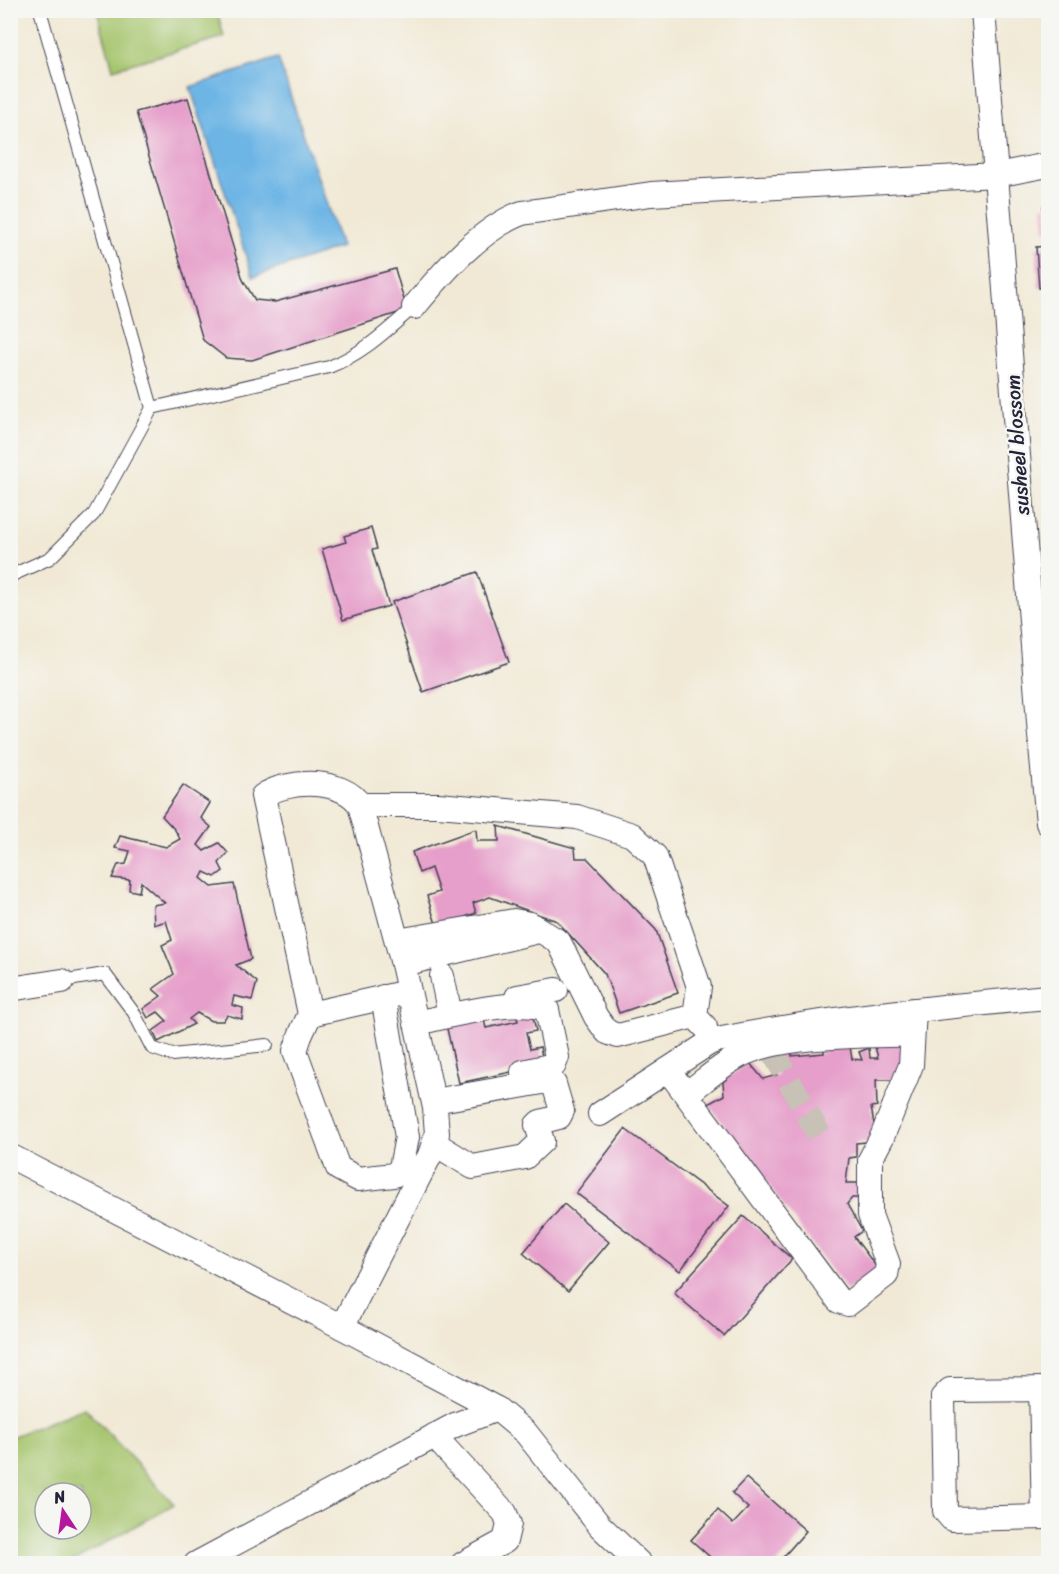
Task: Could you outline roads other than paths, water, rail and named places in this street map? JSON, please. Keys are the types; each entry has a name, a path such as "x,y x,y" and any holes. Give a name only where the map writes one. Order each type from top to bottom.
{"street":[{"name":"susheel blossom","path":"983,10 1044,734 1048,824"},
{"path":"414,307 432,285 490,228 522,213 651,194 996,175 1048,165"},
{"path":"342,1327 430,1155 437,1134 433,1096 400,952 360,805 354,796 328,784 273,789 263,796 310,1014 295,1051 338,1168 358,1179 394,1175 401,1168 407,1137 383,997"},
{"path":"360,805 438,805 577,817 632,835 655,856 699,987 695,1016"},
{"path":"400,952 541,931 559,942 596,1017 607,1032 618,1036 695,1016"},
{"path":"442,976 449,1010"},
{"path":"10,989 62,981"},
{"path":"415,1019 449,1010 556,990"},
{"path":"310,1014 409,992"},
{"path":"600,1114 717,1040 782,1027 914,1010 1048,997"},
{"path":"415,1019 502,1006 539,1005 547,1010 557,1057 554,1065 433,1096"},
{"path":"668,1070 839,1301 848,1304 886,1275 888,1264 870,1215 870,1160 882,1137 911,1065 914,1010"},
{"path":"695,1016 717,1040"},
{"path":"686,1094 739,1056 792,1040 912,1034"},
{"path":"433,1096 548,1081 554,1084 562,1111 559,1117 537,1125 542,1141 525,1157 473,1167 434,1143"},
{"path":"10,1156 497,1409 526,1433 600,1526 640,1563"},
{"path":"1045,1389 1046,1517 952,1519 945,1511 943,1397 950,1390 1045,1389"},
{"path":"196,1563 455,1425 497,1409"},
{"path":"434,1436 506,1513 509,1524 505,1541 463,1563"}],"lane":[{"path":"10,576 50,558 94,514 152,408 40,10"},
{"path":"152,408 329,367 351,358 371,344 414,307"},
{"path":"62,981 105,974 134,1013 153,1048 172,1055 267,1045"}],"water":[{"path":"278,58 341,247 253,277 190,87"}],"tunnel":[{"path":"772,1050 822,1140"}]}
